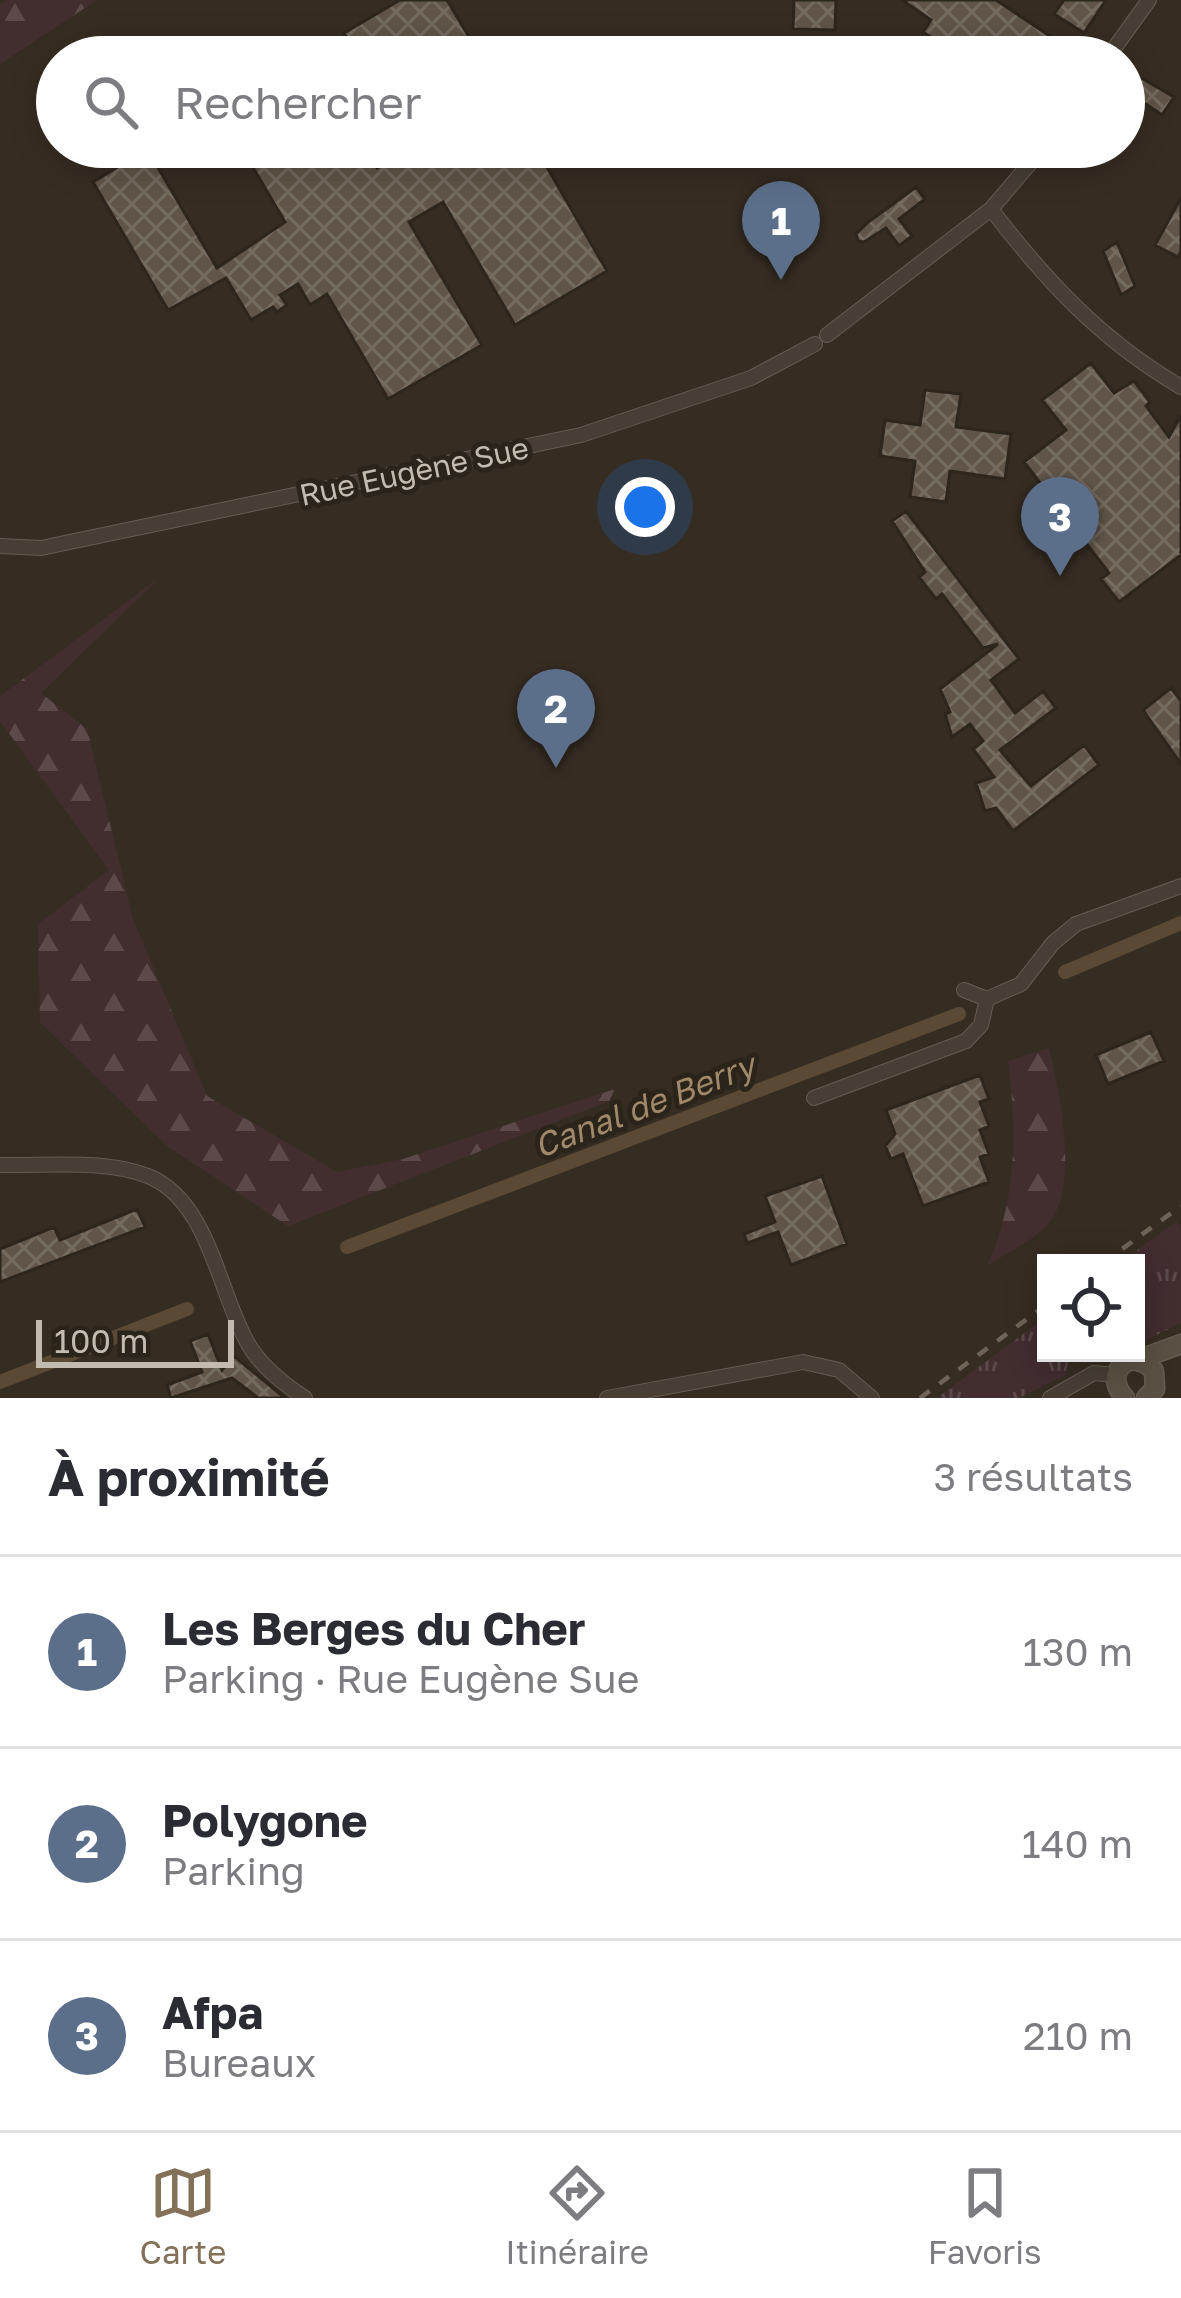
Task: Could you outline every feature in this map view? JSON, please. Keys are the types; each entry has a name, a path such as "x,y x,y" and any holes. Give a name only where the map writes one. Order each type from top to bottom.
{"main road":[{"path":"1145,1358 1181,1348"},
{"path":"1146,1398 1156,1377 1181,1348"},
{"path":"1125,1362 1115,1375 1116,1388 1125,1398"},
{"path":"1145,1362 1156,1377"}],"street":[{"path":"1123,36 1149,0"},
{"name":"Rue Eugène Sue","path":"0,546 40,548 563,440 751,378 821,339 991,209 1026,168"},
{"path":"991,209 1090,324 1181,387"},
{"path":"964,990 987,1000 1021,984 1053,943 1076,925 1181,886"},
{"path":"814,1098 966,1041 981,1025 987,1000"},
{"path":"0,1165 108,1168 134,1172 168,1186 191,1215 247,1342 268,1370 305,1398"},
{"path":"607,1398 803,1362 839,1370 872,1398"},
{"path":"1050,1398 1094,1373 1115,1375"}],"green space":[{"path":"8,0 97,0 0,64 0,4"},
{"path":"159,578 41,693 87,729 133,919 207,1096 337,1172 403,1159 615,1089 609,1101 288,1226 167,1146 40,1022 38,924 109,870 0,721 0,696"},
{"path":"1049,1048 1064,1138 1058,1206 1043,1229 987,1266 1004,1217 1012,1165 1008,1061"},
{"path":"1177,1221 1181,1230 1181,1323 1145,1341 1145,1254 1132,1254"},
{"path":"1037,1324 1037,1362 1068,1362 1065,1375 1019,1398 937,1398"}],"building":[{"path":"400,0 447,0 468,36 346,36"},
{"path":"794,0 836,0 835,30 793,29"},
{"path":"902,0 996,0 1050,36 929,36 923,32 931,20"},
{"path":"1064,0 1106,0 1084,33 1054,14"},
{"path":"1145,80 1174,97 1162,115 1145,104"},
{"path":"116,168 158,168 217,268 285,222 253,168 547,168 607,271 515,325 443,202 409,222 482,345 388,399 327,294 310,305 298,284 280,295 287,305 251,320 226,278 168,310 93,182"},
{"path":"916,187 925,199 899,219 912,236 899,246 886,228 858,241 856,234 867,223"},
{"path":"1181,198 1181,251 1178,257 1155,245"},
{"path":"1117,242 1135,286 1121,295 1103,251"},
{"path":"1091,363 1114,393 1134,381 1169,437 1181,415 1181,555 1119,602 1101,579 1109,573 1024,462 1066,430 1042,400"},
{"path":"925,390 961,394 956,427 1011,434 1005,479 950,471 946,502 910,497 915,461 880,456 885,420 920,425"},
{"path":"906,511 1019,659 991,680 1015,713 1043,691 1056,708 1000,750 1031,786 1084,745 1099,765 1013,831 996,808 985,811 976,783 994,777 973,749 983,741 970,724 952,737 945,714 950,712 940,689 998,644 983,648 942,594 936,599 919,577 925,572 892,521"},
{"path":"1171,688 1181,701 1181,764 1143,710"},
{"path":"1151,1032 1164,1061 1108,1084 1096,1055"},
{"path":"980,1075 989,1099 980,1102 989,1126 980,1130 989,1154 980,1157 989,1182 923,1206 903,1154 891,1159 885,1146 895,1134 886,1110"},
{"path":"822,1176 847,1244 791,1265 778,1232 747,1243 744,1234 775,1222 765,1196"},
{"path":"137,1209 145,1227 0,1282 0,1249 54,1227 60,1240"},
{"path":"208,1334 222,1370 234,1356 285,1398 258,1398 232,1378 171,1398 167,1385 202,1372 190,1341"}],"waterway":[{"name":"Canal de Berry","path":"1065,972 1181,923"},
{"name":"Canal de Berry","path":"347,1247 959,1014"},
{"name":"Canal de Berry","path":"0,1382 187,1309"}],"railway":[{"path":"1115,1254 1181,1206"},
{"path":"920,1398 1037,1312"}],"place":[{"name":"Les Berges du Cher","path":"781,280"},
{"name":"Afpa","path":"1060,576"},
{"name":"Polygone","path":"556,768"}]}
